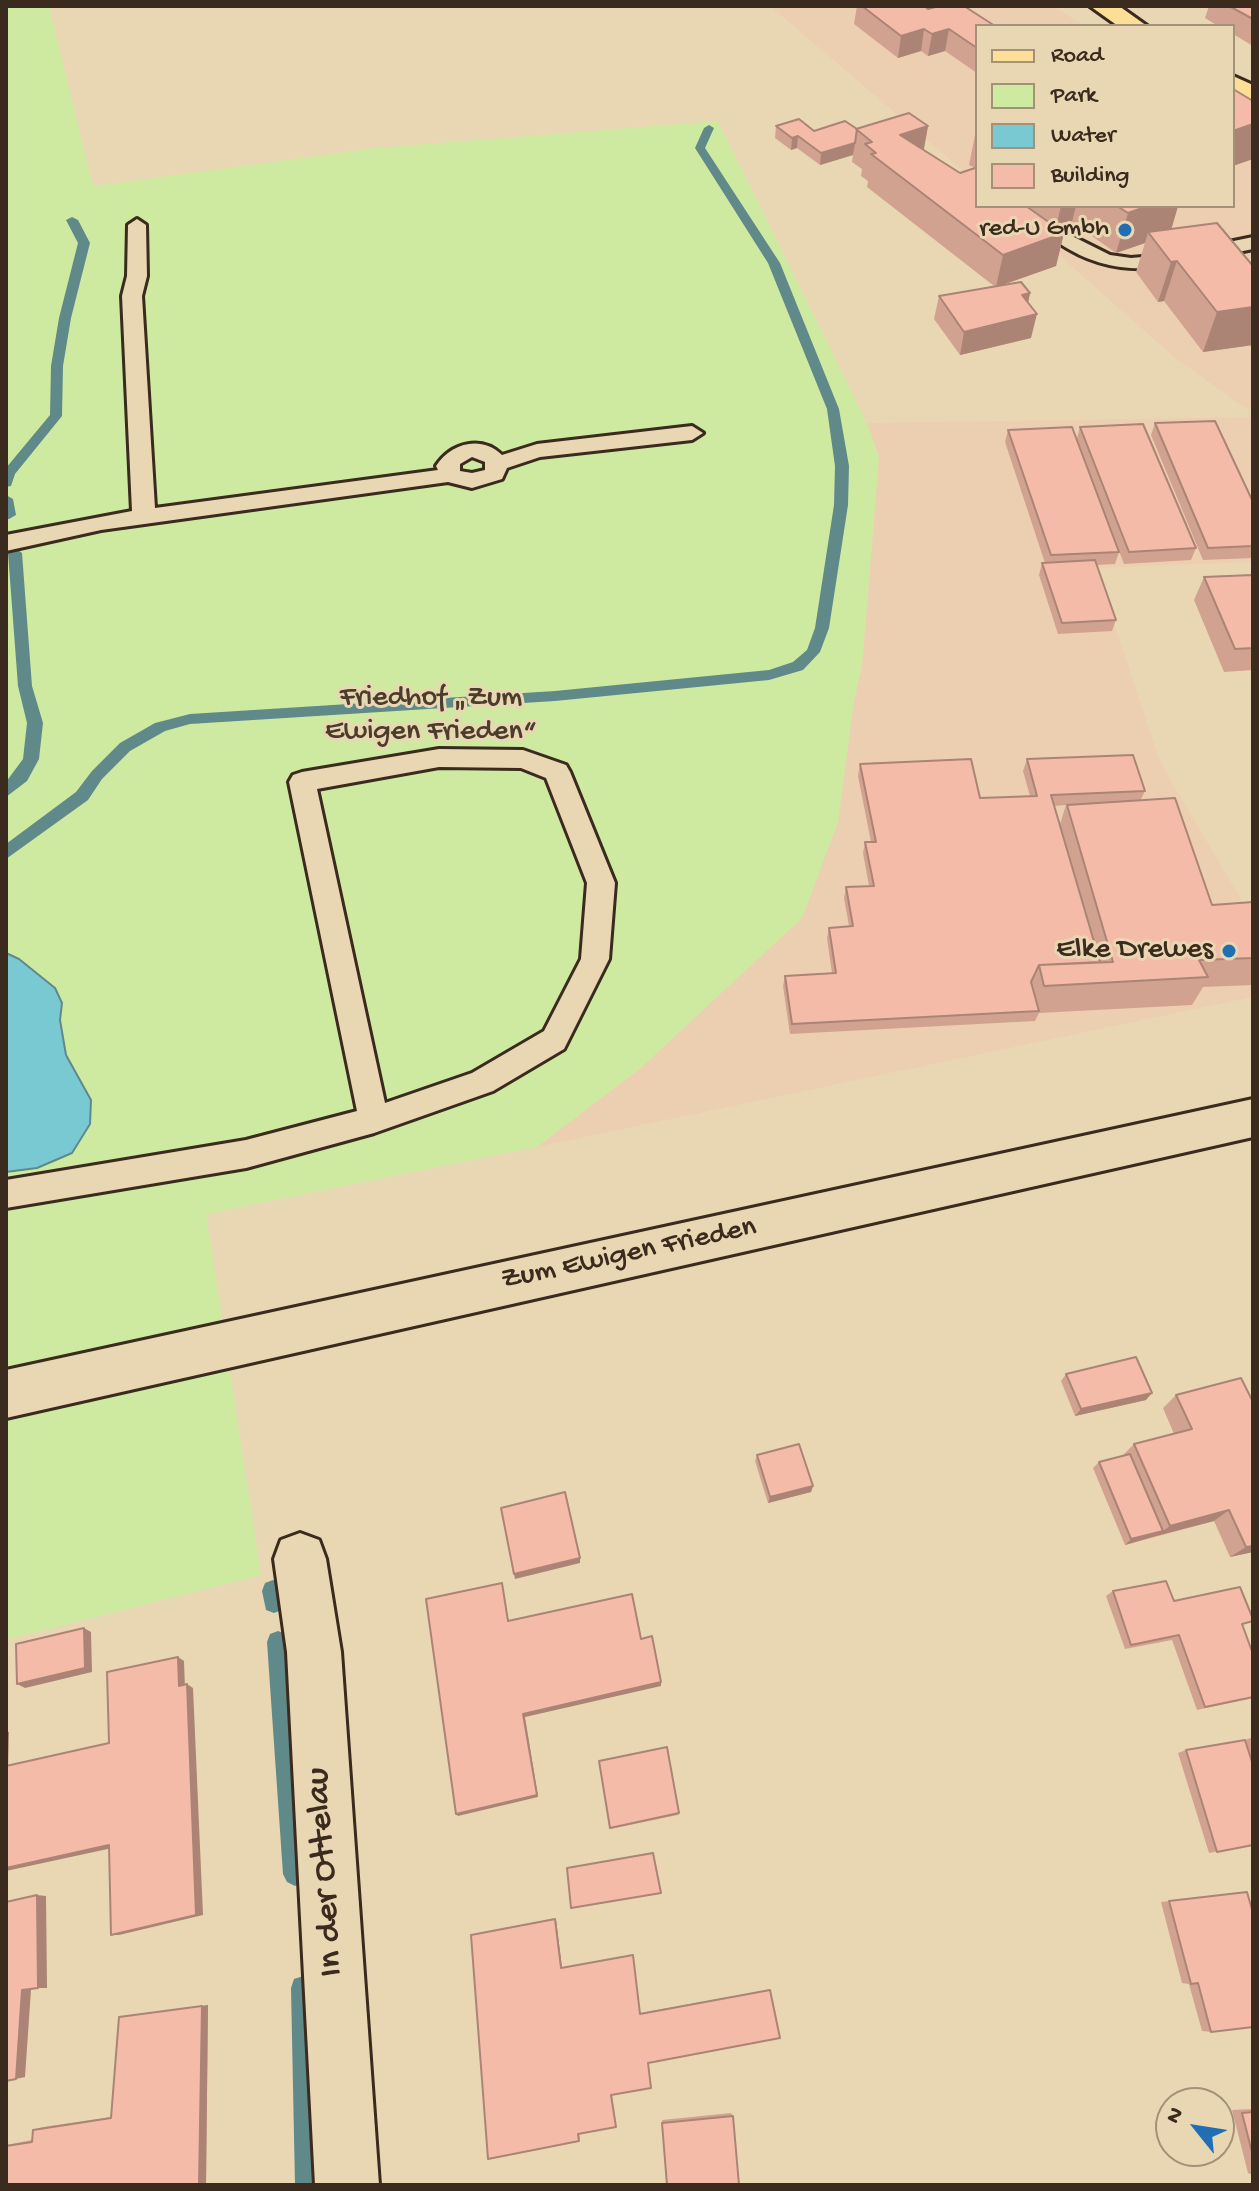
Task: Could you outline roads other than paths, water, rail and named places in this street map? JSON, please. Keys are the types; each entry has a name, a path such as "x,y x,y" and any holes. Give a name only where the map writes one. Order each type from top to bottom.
{"main road":[{"path":"1102,6 1132,24"},
{"path":"1235,85 1253,96"}],"street":[{"name":"Zum Ewigen Frieden","path":"6,1394 1253,1118"},
{"name":"In der Ottelau","path":"300,1559 314,1652 347,2185"}],"lane":[{"path":"137,225 137,276 132,296 144,517"},
{"path":"1066,239 1090,255 1127,263 1253,243"},
{"path":"6,543 144,517 451,475 463,481 480,481 494,474 498,464 537,451 692,433"},
{"path":"6,1194 246,1154 374,1120 482,1082 554,1040 595,959 601,883 557,772 523,759 439,758 302,782 374,1120"}],"water":[{"path":"6,953 19,959 55,988 62,1003 60,1020 66,1055 91,1100 90,1124 72,1153 37,1168 6,1172"}],"waterway":[{"path":"6,853 82,796 97,775 125,747 160,727 190,719 555,696 769,675 798,666 813,652 822,628 841,505 842,466 833,409 774,263 700,148 709,128"},
{"path":"6,483 9,473 56,416 57,366 65,318 84,243 72,220"},
{"path":"6,499 9,515"},
{"path":"6,791 21,777 31,759 35,723 25,686 15,553"},
{"path":"273,1591 274,1602"},
{"path":"278,1642 295,1874"},
{"path":"303,1988 308,2185"}],"place":[{"name":"red-U Gmbh","path":"1125,230"},
{"name":"Elke Drewes","path":"1229,951"}],"park label":[{"name":"Friedhof „Zum Ewigen Frieden“","path":"431,716"}]}
